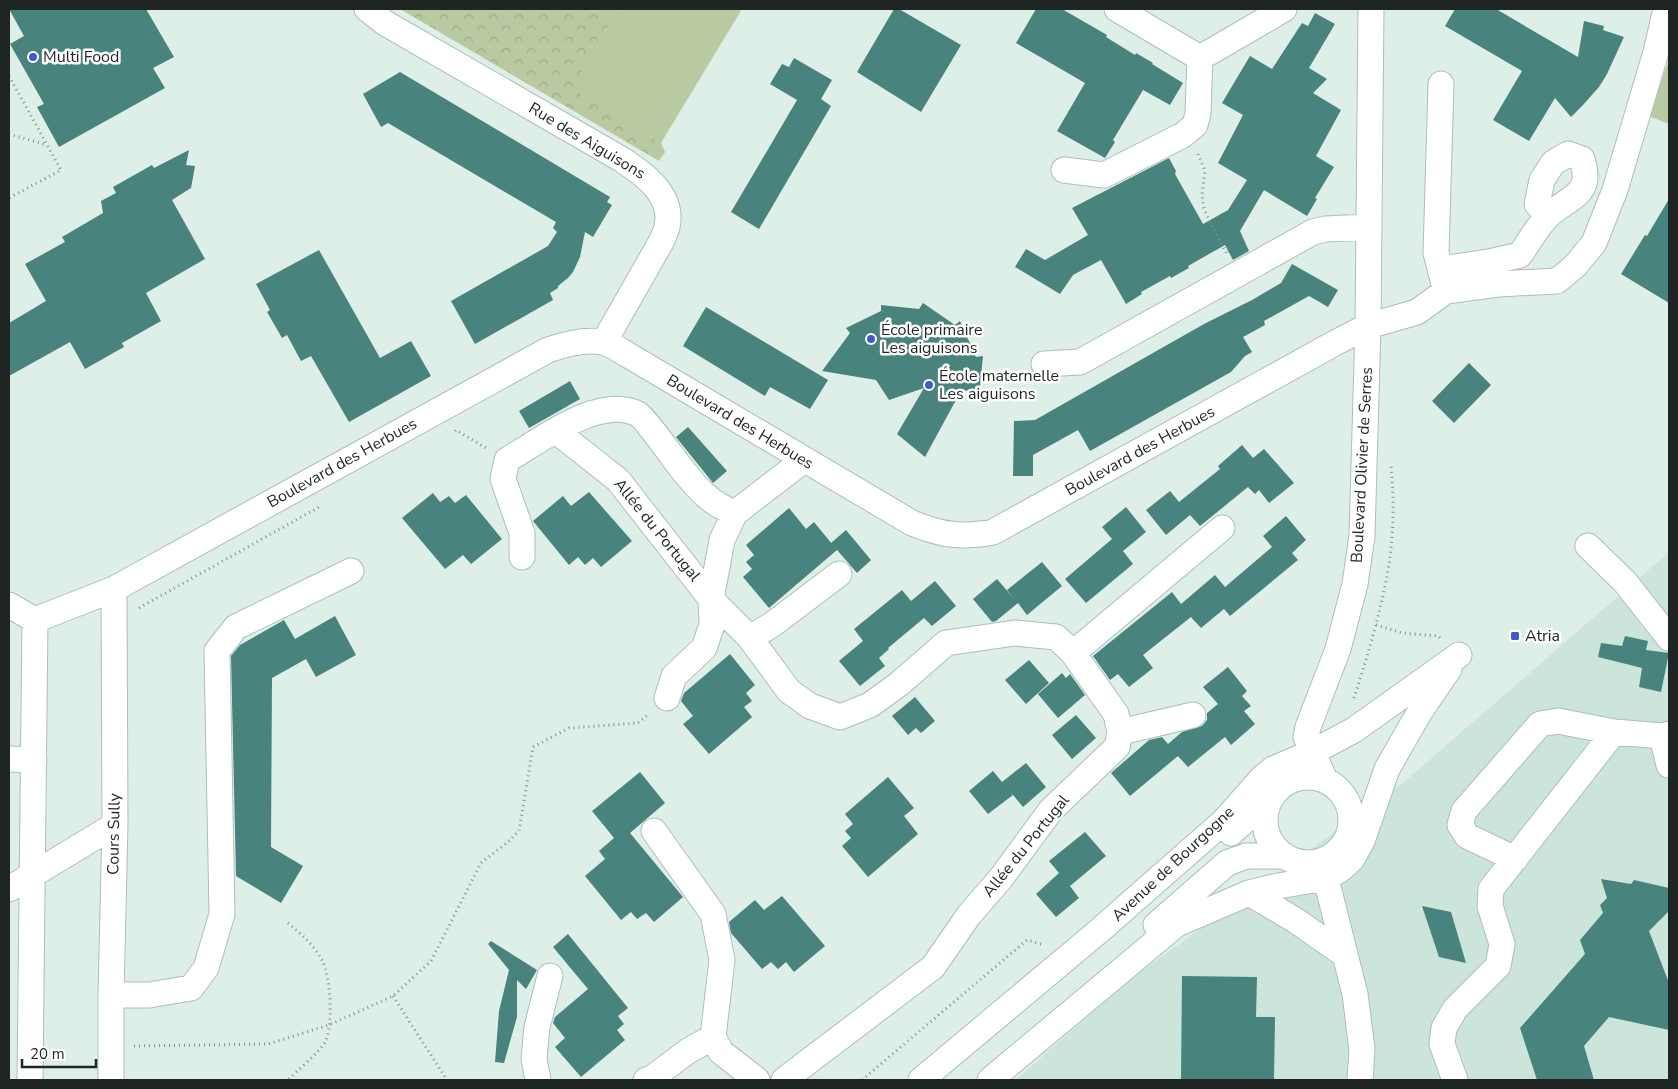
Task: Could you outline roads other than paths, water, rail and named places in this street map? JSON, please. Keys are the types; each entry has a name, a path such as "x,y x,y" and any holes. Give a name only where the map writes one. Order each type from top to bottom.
{"street":[{"name":"Rue des Aiguisons","path":"367,9 385,23 621,159 643,173 653,183 664,202 667,214 667,227 661,242 604,342"},
{"path":"1117,9 1200,58"},
{"path":"1200,58 1284,9"},
{"name":"Boulevard Olivier de Serres","path":"1276,791 1305,749 1308,727 1338,649 1355,584 1362,536 1368,326 1370,9"},
{"path":"1443,280 1498,284 1558,282 1576,266 1594,243 1615,190 1656,52 1666,9"},
{"path":"1064,170 1104,175 1183,135 1195,125 1198,113 1200,58"},
{"path":"1440,84 1436,253 1443,280"},
{"path":"1443,280 1489,262 1520,255 1548,216"},
{"path":"1044,364 1080,362 1313,232 1325,229 1369,228"},
{"name":"Boulevard des Herbues","path":"35,620 114,589 548,350 564,344 604,342 912,522 931,531 953,536 974,536 993,532 1368,326 1417,312 1443,280"},
{"path":"522,557 522,533 503,479 507,460 582,416 615,408 640,414 701,493 722,508 735,513"},
{"name":"Allée du Portugal","path":"556,431 618,480 711,599 750,638 789,691 810,706 840,717 870,704 899,684 946,643 1015,633 1056,637 1073,653 1116,714 1120,732 1117,747 1051,810 1001,878 969,915 933,967 784,1080"},
{"path":"667,698 674,676 704,648 712,625 711,599 722,540 735,513 804,460"},
{"path":"1073,653 1222,528"},
{"path":"1588,546 1625,582 1669,638"},
{"path":"111,995 149,995 191,988 206,968 222,914 217,651 236,627 351,570"},
{"path":"750,638 773,624 839,574"},
{"name":"Cours Sully","path":"111,1080 115,825 114,589"},
{"path":"9,605 35,620 30,1080"},
{"name":"Avenue de Bourgogne","path":"921,1080 1099,931 1223,822 1262,777 1305,749 1354,730 1458,655 1418,713 1387,769 1362,841 1352,859 1341,869 1323,869"},
{"path":"1120,732 1193,715"},
{"path":"1515,859 1467,836 1460,824 1464,811 1540,724 1558,721 1614,732 1666,735 1669,765"},
{"path":"1454,1080 1442,1044 1444,1028 1455,1009 1498,966 1502,944 1490,906 1491,889 1614,732"},
{"path":"1305,749 1325,780"},
{"path":"9,759 34,760"},
{"path":"990,1080 1177,924 1249,893 1323,869 1344,843 1350,829 1351,814 1346,800 1337,788 1325,780 1302,776 1291,780 1276,791 1266,809 1265,822 1268,836 1274,847 1285,856 1323,869"},
{"name":"Avenue de Bourgogne","path":"943,1080 1199,862 1276,791"},
{"path":"9,889 115,825"},
{"path":"654,831 713,914 722,960 713,1037 721,1052 757,1080"},
{"name":"Avenue de Bourgogne","path":"970,1080 1139,940 1227,863 1246,856 1285,856"},
{"path":"1323,869 1355,994 1362,1049 1360,1080"},
{"path":"1249,893 1295,920 1345,955"},
{"path":"538,1080 534,1059 537,1027 550,976"},
{"path":"646,1080 652,1078 688,1051 713,1037"}],"place":[{"name":"Multi Food","path":"33,57"},
{"name":"École primaire Les aiguisons","path":"871,339"},
{"name":"École maternelle Les aiguisons","path":"929,385"},
{"name":"Atria","path":"1515,636"}]}
